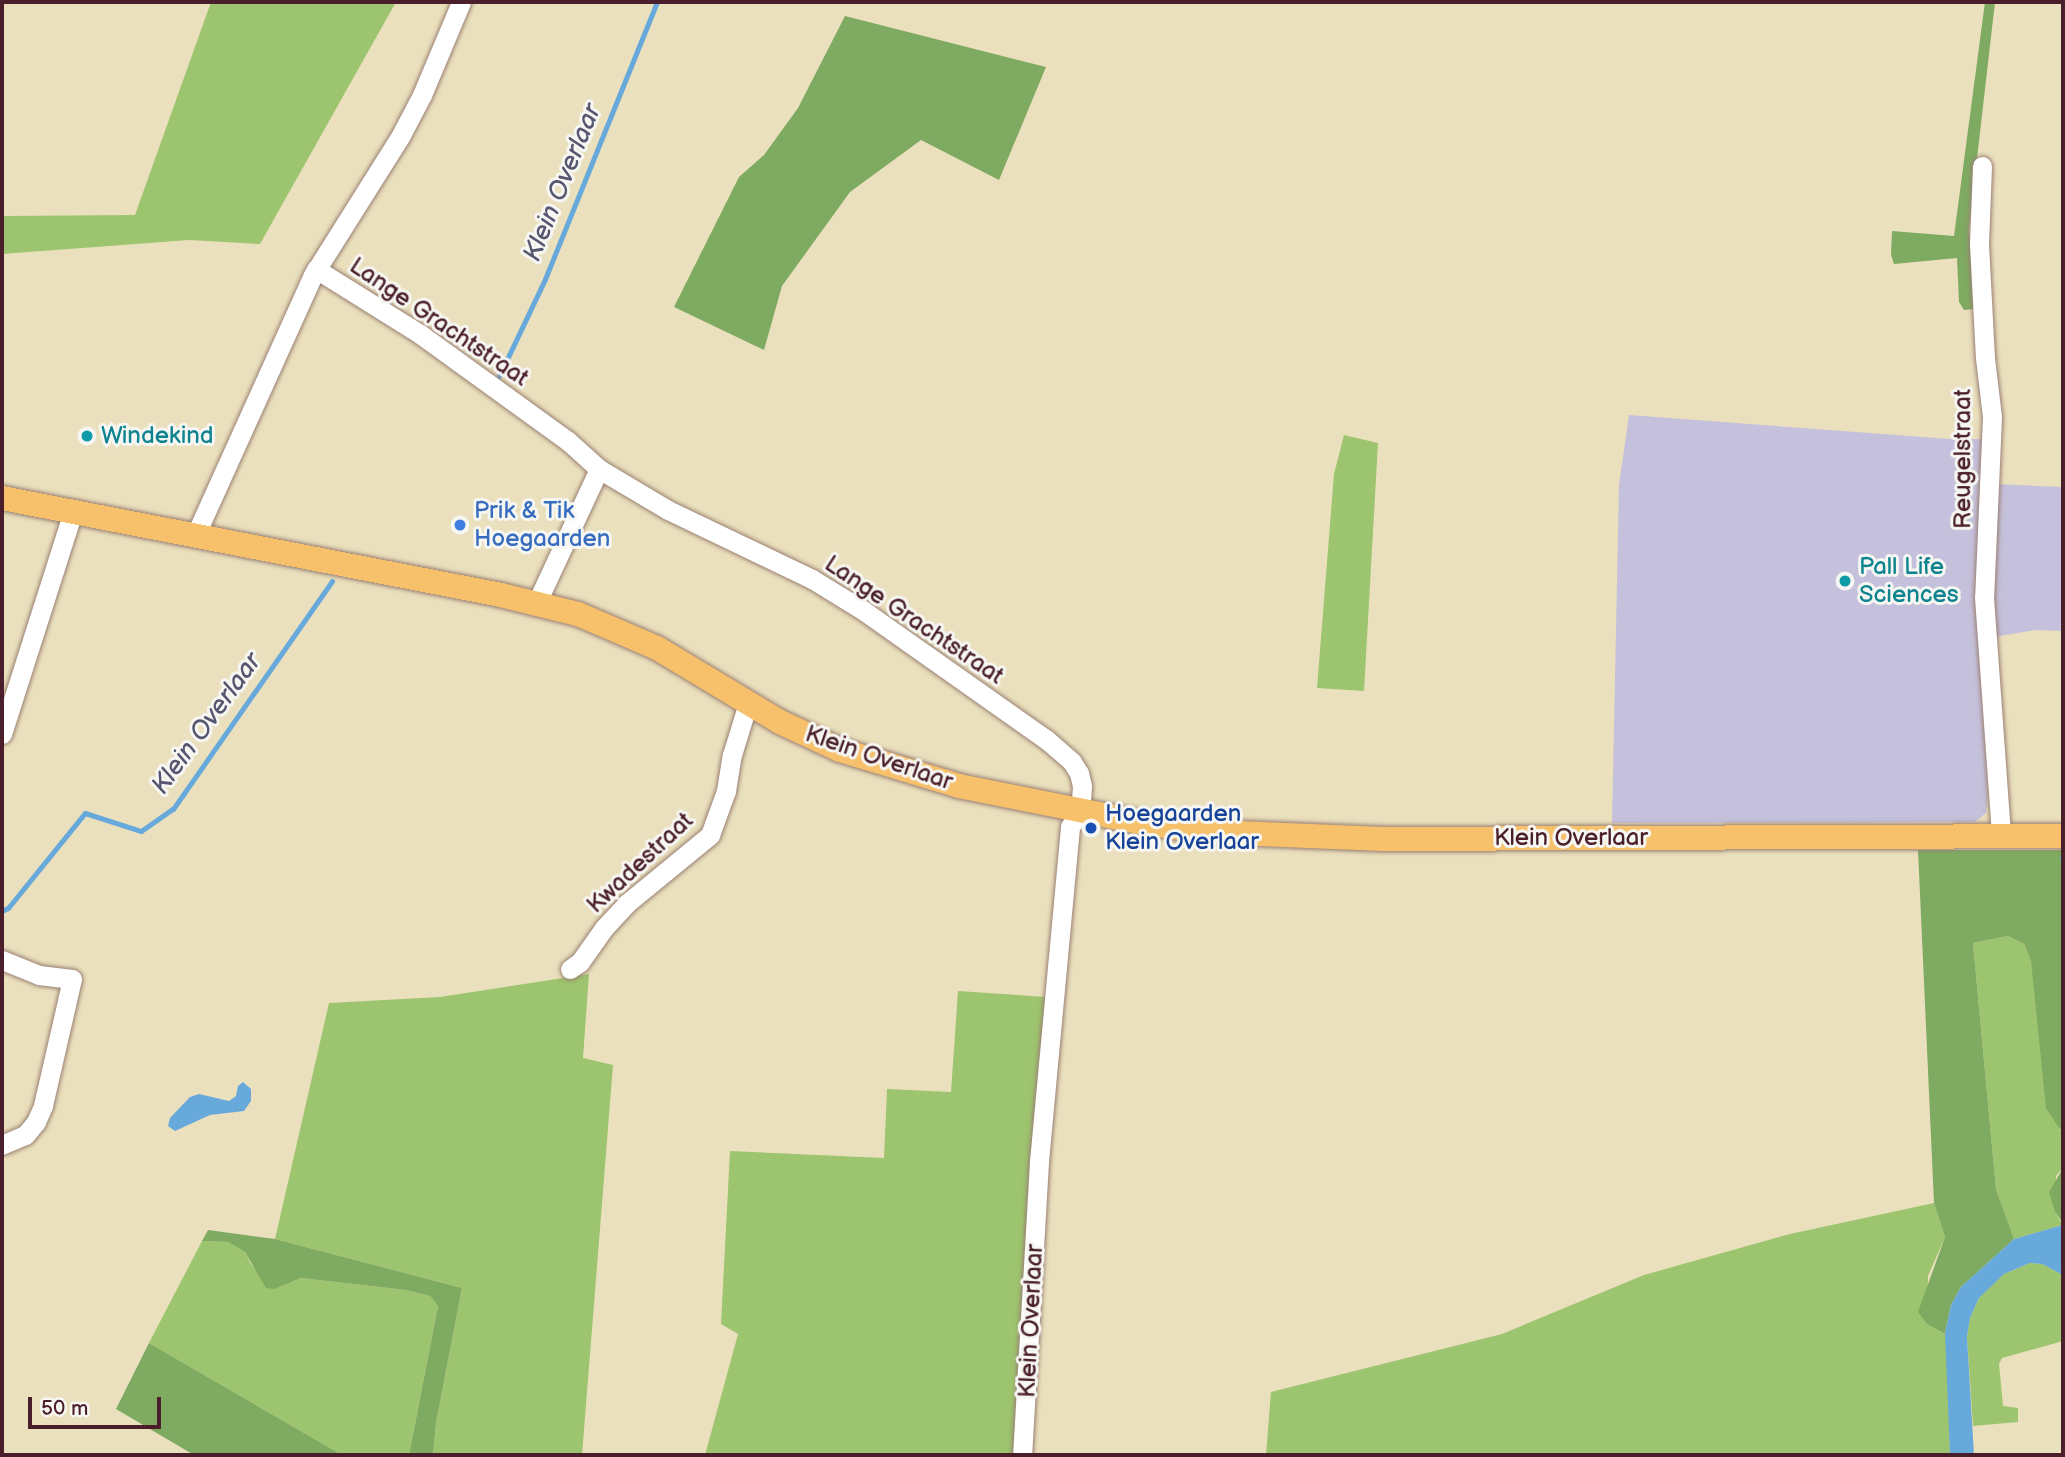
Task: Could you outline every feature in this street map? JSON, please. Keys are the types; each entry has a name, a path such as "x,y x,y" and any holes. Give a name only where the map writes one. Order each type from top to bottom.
{"main road":[{"name":"Klein Overlaar","path":"2,498 537,602 578,614 657,648 780,722 851,753 959,786 1080,812 1210,832 1307,837 2063,836"}],"street":[{"name":"Lange Grachtstraat","path":"196,534 316,270 401,135 422,96 461,2"},
{"name":"Reugelstraat","path":"1982,166 1979,244 1985,358 1992,417 1984,597 2001,836"},
{"name":"Lange Grachtstraat","path":"316,270 402,322 568,441 599,469 668,510 811,579 915,646 1072,762 1082,786 1080,812"},
{"path":"537,602 599,469"},
{"path":"2,734 73,512"},
{"name":"Kwadestraat","path":"570,969 580,962 604,928 626,904 710,835 726,791 732,755 748,703"},
{"name":"Klein Overlaar","path":"1022,1455 1042,1134 1070,828 1080,812"},
{"path":"2,960 39,975 72,979 43,1106 36,1122 24,1135 2,1145"}],"shaded area":[{"path":"1629,415 1950,439 1986,439 1977,593 1988,798 1986,813 1975,822 1612,823 1619,485"},
{"path":"1995,484 2063,487 2063,631 2036,630 1994,637 1990,606"}],"green space":[{"path":"211,2 396,2 260,244 189,240 2,254 2,216 135,215"},
{"path":"1985,2 1995,2 1969,228 1975,309 1964,310 1959,302 1957,258 1894,264 1891,255 1892,231 1954,236"},
{"path":"845,16 1046,67 999,180 921,140 850,192 782,286 764,350 674,307 739,177 764,155 798,108"},
{"path":"1344,435 1378,443 1364,691 1317,688 1334,474"},
{"path":"1918,850 2063,850 2063,1134 2046,1108 2031,961 2024,944 2008,936 1973,943 1996,1189 2014,1239 1961,1287 1951,1305 1945,1334 1927,1324 1918,1312 1945,1237 1934,1203"},
{"path":"2008,936 2024,944 2031,961 2059,1129 2063,1134 2063,1168 2056,1176 2055,1212 2063,1225 2014,1239 1996,1189 1973,943"},
{"path":"589,974 583,1058 613,1065 582,1455 433,1455 436,1423 462,1288 275,1239 329,1003 440,997"},
{"path":"958,991 1046,997 1017,1455 705,1455 738,1334 721,1324 730,1151 884,1158 887,1089 951,1092"},
{"path":"2063,1168 2063,1223 2055,1212 2049,1192"},
{"path":"1934,1203 1945,1237 1928,1276 1927,1324 1945,1334 1948,1341 1950,1455 1266,1455 1271,1392 1502,1334 1644,1275 1790,1234"},
{"path":"208,1230 275,1239 462,1288 436,1423 433,1455 409,1455 438,1306 430,1296 406,1290 301,1278 275,1289 266,1288 245,1252 228,1242 202,1241"},
{"path":"202,1241 228,1242 245,1252 251,1264 275,1289 301,1278 406,1290 430,1296 438,1306 409,1455 342,1455 149,1343"},
{"path":"2030,1263 2042,1264 2063,1275 2063,1341 2002,1358 1999,1364 2003,1406 2018,1408 2018,1422 1973,1426 1967,1337 1970,1318 1979,1298 1989,1286 2004,1274"},
{"path":"149,1343 342,1455 194,1455 116,1409"}],"water":[{"path":"243,1082 251,1089 251,1101 244,1111 210,1115 175,1131 168,1126 170,1118 190,1097 199,1094 229,1101 236,1096 238,1086"},
{"path":"2063,1225 2063,1275 2042,1264 2030,1263 2004,1274 1979,1298 1970,1318 1967,1337 1974,1455 1950,1455 1945,1334 1951,1305 1961,1287 2014,1239"}],"waterway":[{"name":"Klein Overlaar","path":"499,376 545,279 657,2"},
{"name":"Klein Overlaar","path":"2,911 8,908 85,813 141,831 173,809 332,581"}],"place":[{"name":"Windekind","path":"87,436"},
{"name":"Prik & Tik Hoegaarden","path":"460,525"},
{"name":"Pall Life Sciences","path":"1845,581"},
{"name":"Hoegaarden Klein Overlaar","path":"1091,828"}]}
